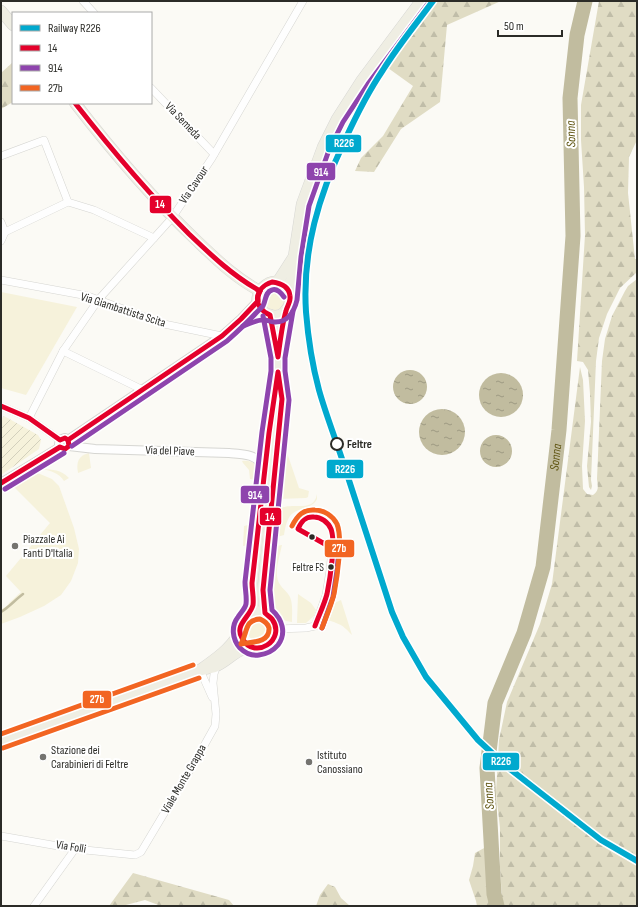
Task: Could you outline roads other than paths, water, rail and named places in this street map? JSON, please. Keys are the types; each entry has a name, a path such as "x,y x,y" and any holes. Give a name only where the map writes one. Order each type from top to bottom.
{"main road":[{"path":"290,294 302,204 323,147 337,119 362,80 421,1"},
{"path":"1,11 12,24"},
{"path":"76,104 130,171 172,218 225,268 248,285 259,296"},
{"path":"277,283 294,256"},
{"path":"267,314 279,315 290,306 290,294 286,287 272,282 263,287 259,296 259,305 267,314 278,357"},
{"path":"250,614 253,605 252,583 269,433 278,372 278,357 286,310"},
{"path":"265,613 263,590 282,399 278,372"},
{"path":"1,740 217,665 240,651 249,648 264,647 272,642 274,638 276,629 273,620 265,613 260,612 254,612 245,617 242,621 240,632 232,644 200,670"},
{"path":"240,632 243,641 250,647 254,648"}],"street":[{"path":"83,1 93,12"},
{"name":"Via Cavour","path":"29,418 63,351 99,299 172,218 212,158 303,1"},
{"name":"Via Semeda","path":"152,89 214,154"},
{"path":"1,156 44,140 68,202"},
{"path":"4,232 68,202 94,210 154,238"},
{"path":"1,222 4,232 1,241"},
{"name":"Via Giambattista Scita","path":"1,280 88,296 164,324 222,336"},
{"path":"1,483 64,443 222,336 241,319 259,296"},
{"path":"241,319 267,314"},
{"path":"63,351 143,390"},
{"path":"1,406 29,418 64,443"},
{"name":"Via del Piave","path":"64,443 95,448 243,454 253,457 265,468"},
{"path":"276,629 306,628 315,626 326,595 332,548"},
{"name":"Viale Monte Grappa","path":"141,852 215,726 216,714 213,677 217,665"},
{"name":"Viale Monte Grappa","path":"200,670 214,703"},
{"name":"Via Folli","path":"1,836 75,848 135,855 141,852"},
{"path":"34,906 75,848"}],"water":[{"path":"413,370 420,372 425,377 427,387 425,397 420,402 407,404 400,402 395,397 393,384 395,377 400,372"},
{"path":"497,373 505,373 510,374 517,379 522,386 522,404 517,411 510,416 497,417 489,414 482,407 479,399 479,391 482,383 489,376"},
{"path":"442,409 455,413 461,419 465,432 461,445 455,451 442,455 429,451 423,445 419,432 423,419 429,413"},
{"path":"496,435 505,438 509,442 512,451 509,460 505,464 496,467 487,464 483,460 480,451 483,442 487,438"}],"waterway":[{"name":"Sonna","path":"497,906 494,894 487,768 495,703 524,633 543,567 559,430 573,236 570,98 577,35 585,1"},
{"path":"1,612 23,594"}],"rail line":[{"name":"R226","path":"433,1 395,52 367,95 353,122 327,181 320,202 310,245 305,289 306,312 312,360 319,390 392,612 403,637 426,677 478,740 506,766 601,840 637,861"}],"place":[{"name":"Feltre","path":"337,444"},
{"name":"Piazzale Ai Fanti D'Italia","path":"15,546"},
{"name":"Feltre FS","path":"331,567"},
{"name":"Stazione dei Carabinieri di Feltre","path":"43,757"},
{"name":"Istituto Canossiano","path":"309,762"}]}
